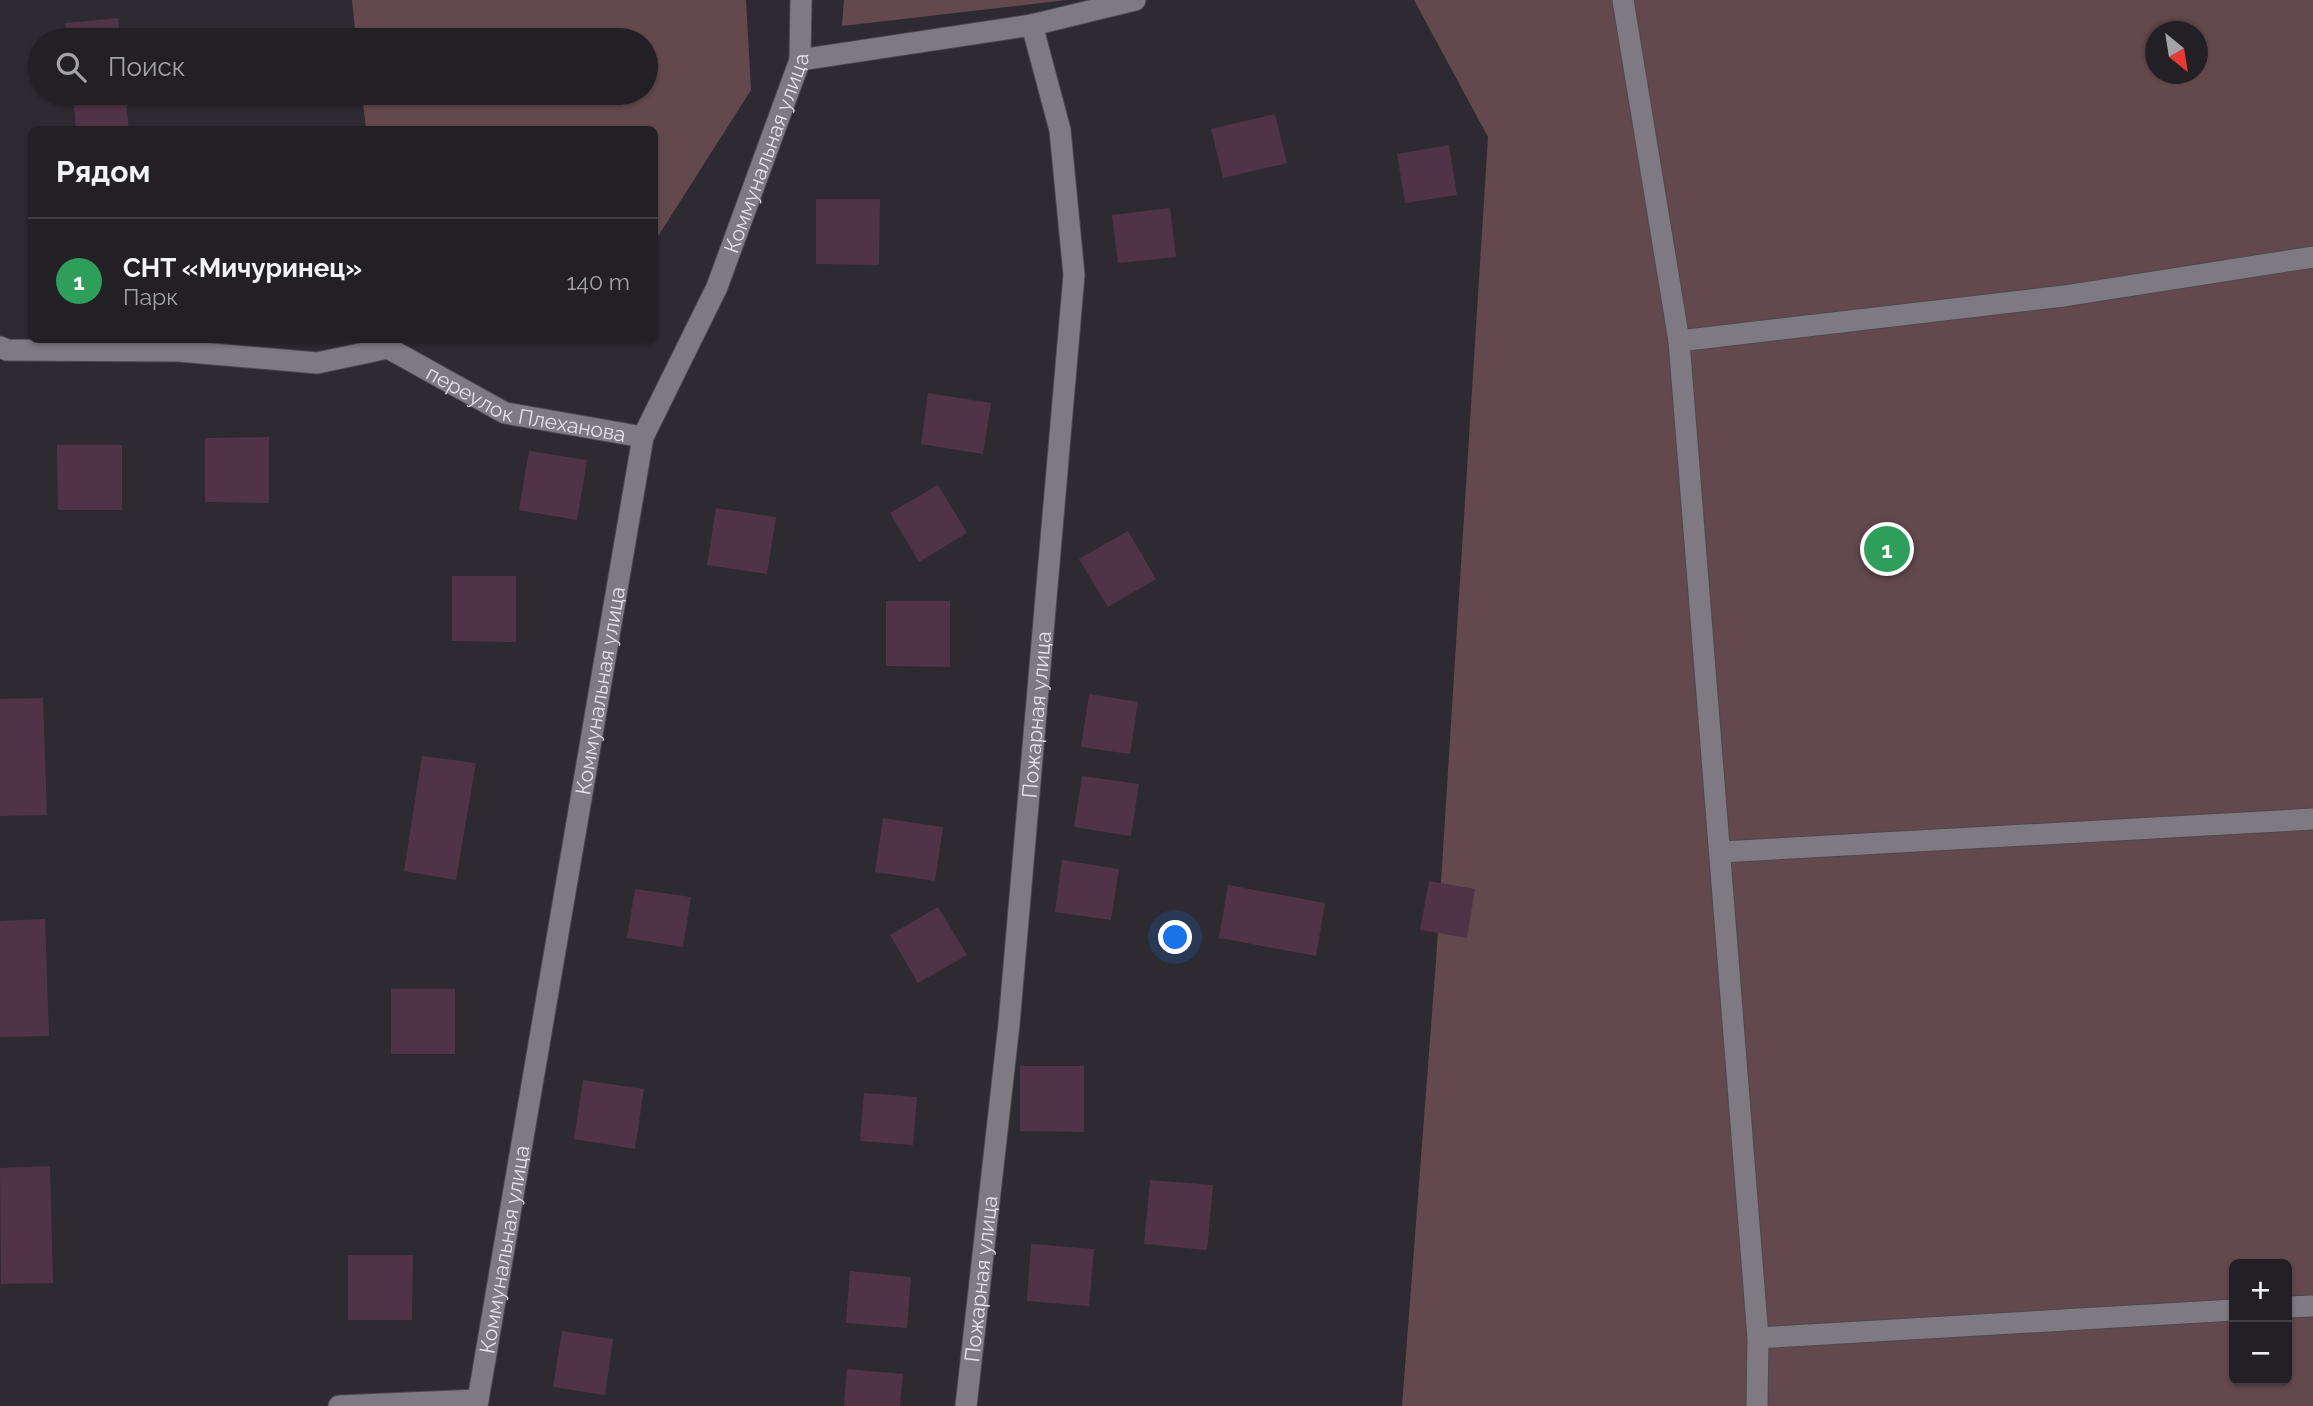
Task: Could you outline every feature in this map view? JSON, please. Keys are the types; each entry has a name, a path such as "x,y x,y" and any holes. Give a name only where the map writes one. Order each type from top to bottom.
{"street":[{"name":"Коммунальная улица","path":"477,1403 643,437 717,287 800,60 801,0"},
{"path":"800,60 1032,25 1135,0"},
{"path":"1623,0 1679,341 1758,1338 1757,1406"},
{"name":"Пожарная улица","path":"966,1406 1009,1024 1073,275 1060,130 1032,25"},
{"path":"1679,341 2064,296 2313,257"},
{"name":"переулок Плеханова","path":"0,347 7,350 179,351 317,363 388,348 505,413 643,437"},
{"path":"1721,852 2313,819"},
{"path":"2292,1307 2313,1306"},
{"path":"1758,1338 2229,1310"},
{"path":"339,1406 477,1403"}],"shaded area":[{"path":"352,0 746,0 751,90 658,236 658,126 366,126 363,105 658,105 658,28 355,28"},
{"path":"844,0 1067,0 842,26"},
{"path":"1414,0 2313,0 2313,1406 1402,1406 1436,961 1488,137"}],"building":[{"path":"118,18 119,28 66,28 65,23"},
{"path":"74,105 126,105 129,126 76,126"},
{"path":"1275,114 1287,163 1223,178 1211,129"},
{"path":"1449,145 1457,195 1405,203 1397,154"},
{"path":"816,199 880,199 879,265 816,264"},
{"path":"1170,208 1176,257 1118,263 1112,215"},
{"path":"928,393 991,403 983,454 921,444"},
{"path":"269,437 269,503 205,502 205,438"},
{"path":"57,445 122,445 122,510 58,510"},
{"path":"529,451 587,460 577,520 519,510"},
{"path":"938,485 967,533 919,562 890,513"},
{"path":"716,508 776,517 767,574 707,565"},
{"path":"1128,531 1156,579 1108,607 1079,559"},
{"path":"452,576 516,576 516,642 452,641"},
{"path":"886,601 950,601 950,667 886,666"},
{"path":"1089,694 1138,702 1130,754 1081,747"},
{"path":"43,698 47,815 0,816 0,699"},
{"path":"422,756 476,763 456,880 404,871"},
{"path":"1082,776 1139,784 1131,836 1074,827"},
{"path":"883,818 943,827 935,881 875,872"},
{"path":"1062,860 1119,869 1111,920 1055,912"},
{"path":"1429,881 1475,889 1467,938 1420,930"},
{"path":"1228,885 1325,903 1316,956 1219,938"},
{"path":"635,889 691,897 683,947 627,938"},
{"path":"938,907 967,955 918,983 890,935"},
{"path":"45,919 49,1036 0,1037 0,921"},
{"path":"391,989 455,989 455,1054 391,1054"},
{"path":"1020,1066 1084,1066 1084,1132 1020,1131"},
{"path":"583,1080 644,1089 635,1149 574,1139"},
{"path":"864,1093 917,1097 913,1145 860,1141"},
{"path":"50,1166 53,1283 1,1284 0,1168"},
{"path":"1150,1180 1213,1185 1207,1250 1144,1244"},
{"path":"1031,1244 1094,1249 1089,1306 1027,1301"},
{"path":"348,1255 413,1255 412,1320 348,1320"},
{"path":"850,1271 911,1277 907,1328 846,1323"},
{"path":"562,1331 613,1339 605,1395 553,1387"},
{"path":"847,1369 903,1374 900,1406 844,1406"}],"place":[{"name":"СНТ «Мичуринец»","path":"1887,549"}]}
